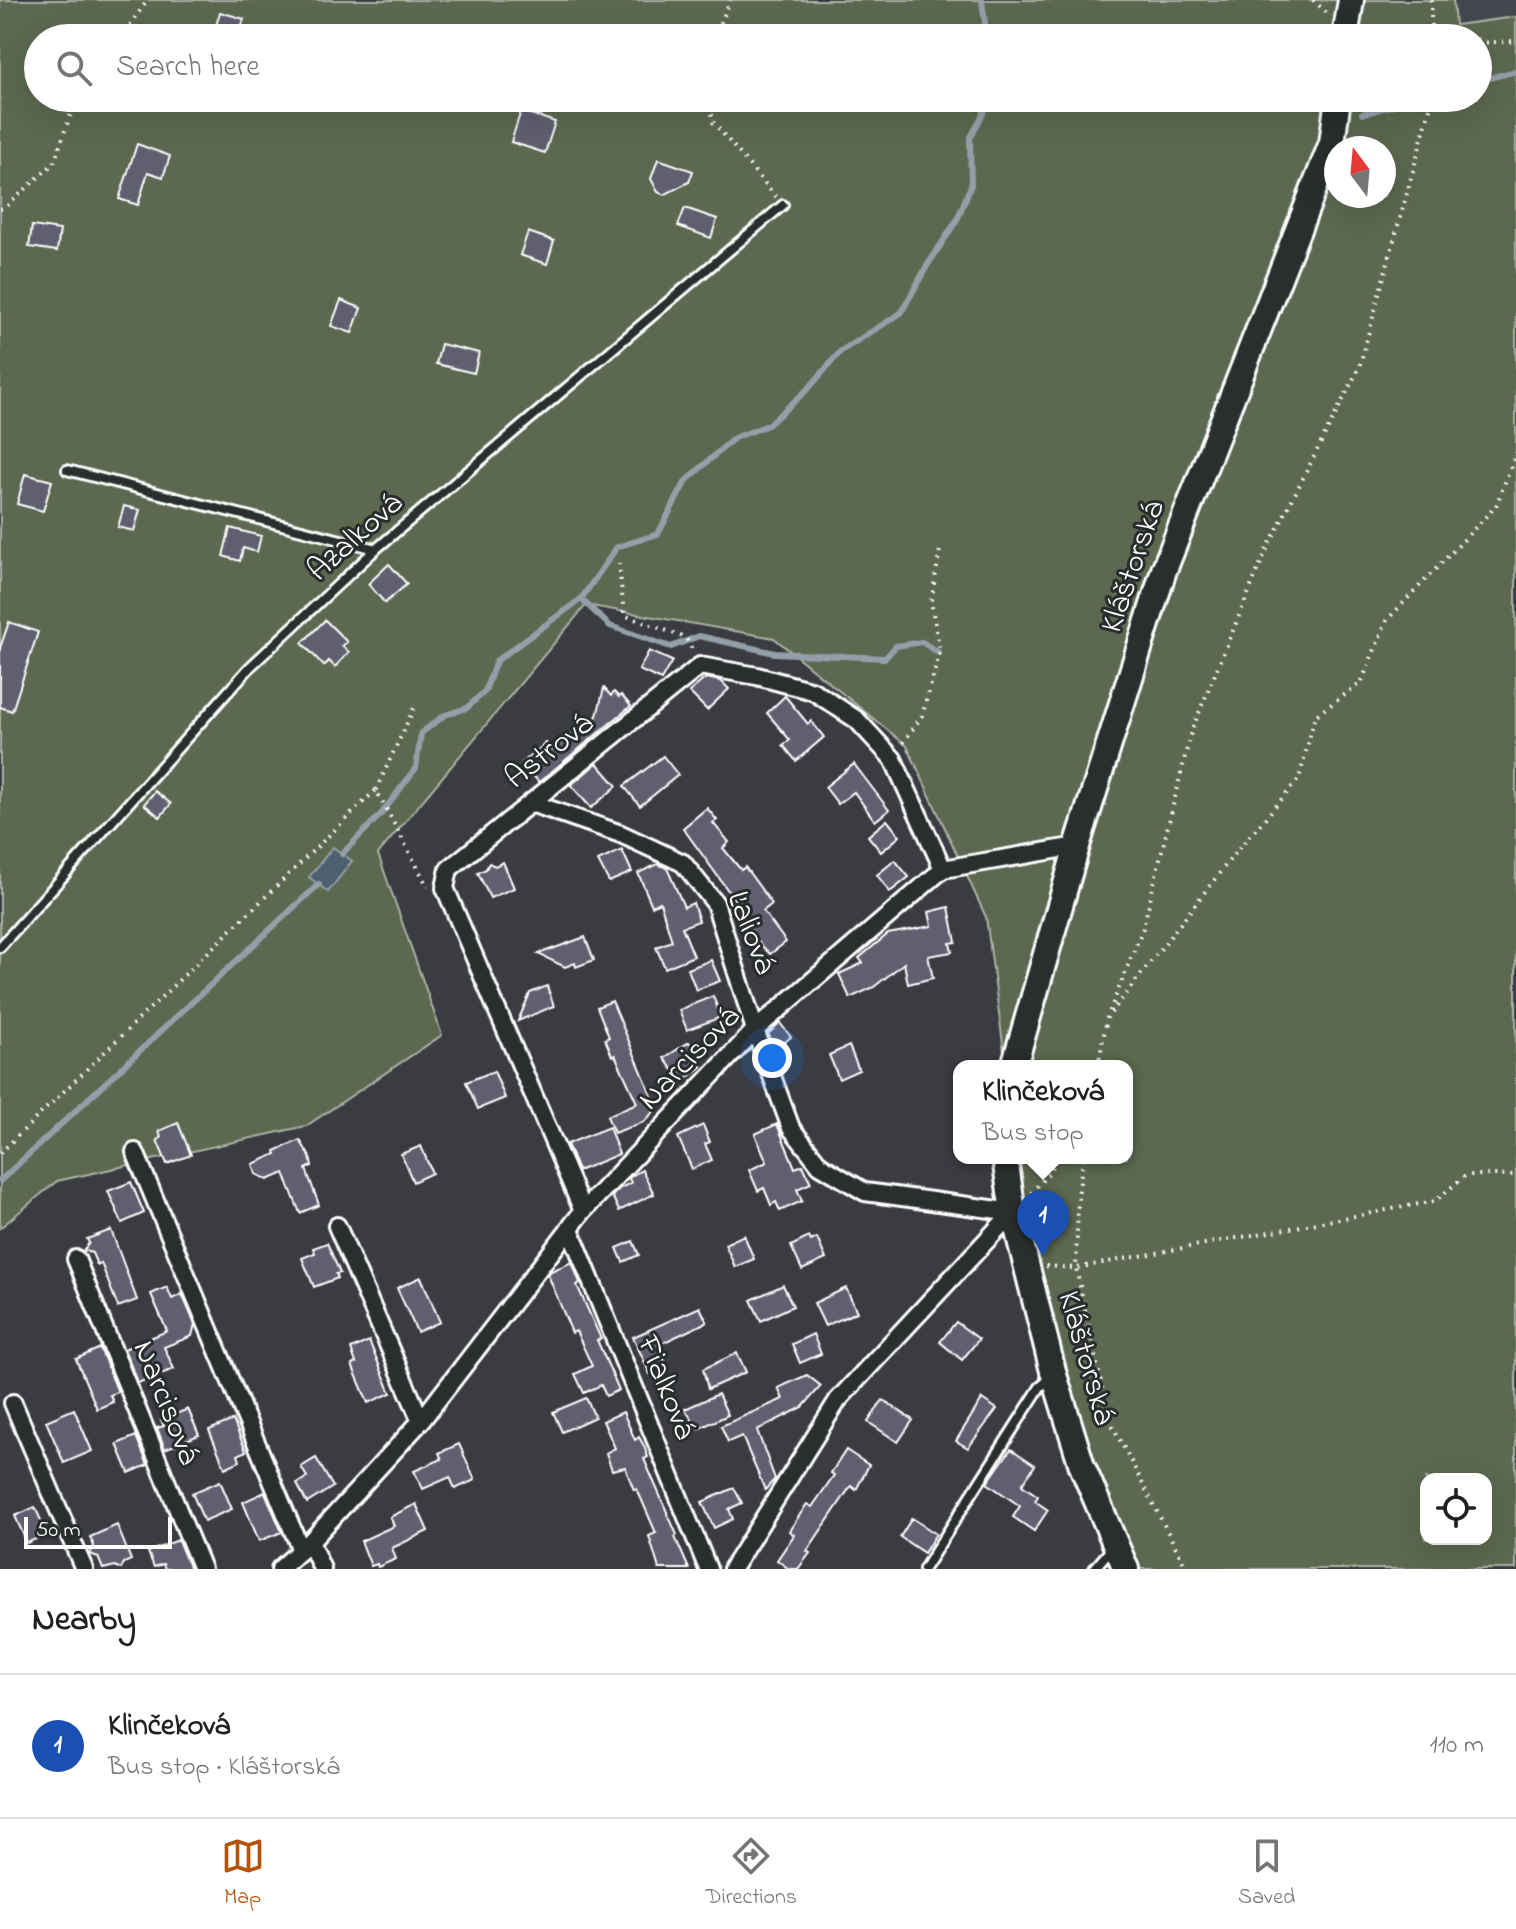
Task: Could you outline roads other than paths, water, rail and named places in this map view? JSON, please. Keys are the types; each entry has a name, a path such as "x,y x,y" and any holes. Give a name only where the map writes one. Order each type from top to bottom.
{"street":[{"path":"1347,24 1351,0"},
{"name":"Kláštorská","path":"1016,1060 1077,846 1164,570 1332,143 1336,112"},
{"name":"Astrová","path":"583,1211 438,890 449,869 700,666 757,676 813,691 857,720 893,759 943,869"},
{"name":"Ľaliová","path":"531,803 621,834 683,863 715,903 755,1030 791,1128 820,1165 865,1192 1013,1212"},
{"path":"943,869 1077,846"},
{"name":"Narcisová","path":"280,1569 306,1546 421,1421 583,1211 755,1030 943,869"},
{"path":"135,1152 306,1546 322,1569"},
{"name":"Kláštorská","path":"1006,1164 1013,1212 1054,1375 1082,1466 1126,1569"},
{"path":"732,1569 838,1400 1013,1212"},
{"path":"337,1226 421,1421"},
{"name":"Fialková","path":"570,1229 708,1569"},
{"name":"Narcisová","path":"76,1259 202,1569"},
{"path":"13,1403 84,1569"}],"lane":[{"name":"Azalková","path":"0,947 250,667 376,549 783,205"},
{"path":"67,470 376,549"},
{"path":"924,1569 1040,1387 1054,1375"},
{"path":"1094,1569 1115,1544"}],"water":[{"path":"333,847 352,861 328,892 309,877"}],"waterway":[{"path":"982,0 985,24"},
{"path":"1492,77 1516,71"},
{"path":"342,854 382,813 416,768 421,733 445,715 467,708 485,691 496,661 581,599 617,547 658,534 686,481 734,438 768,425 809,388 841,351 901,313 957,220 971,185 970,139 984,112"},
{"path":"1362,114 1369,112"},
{"path":"581,599 610,626 671,647 699,636 775,653 885,658 896,646 922,642 939,653"},
{"path":"0,1181 319,884"}],"place":[{"name":"Klinčeková","path":"1043,1256"}]}
